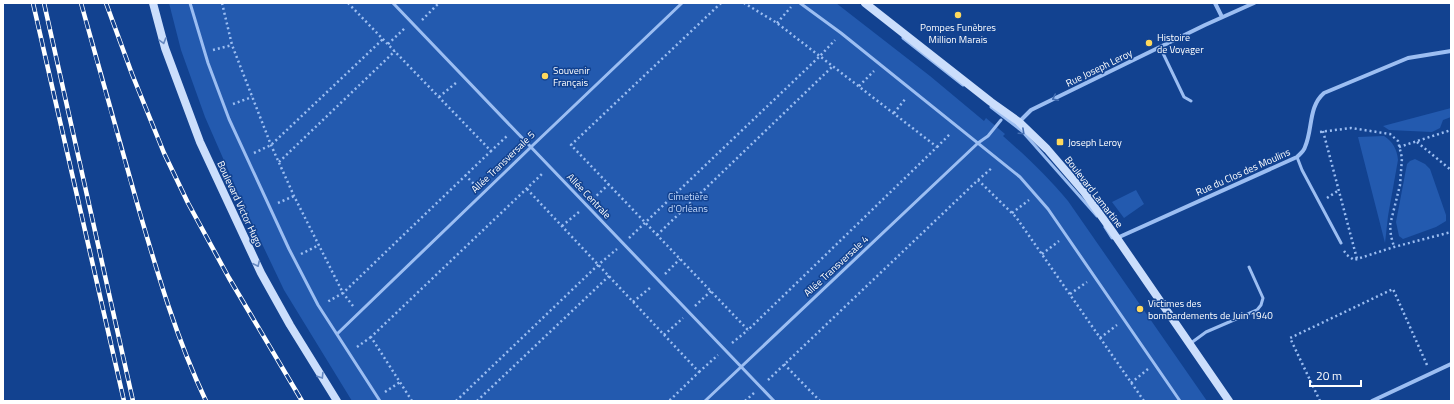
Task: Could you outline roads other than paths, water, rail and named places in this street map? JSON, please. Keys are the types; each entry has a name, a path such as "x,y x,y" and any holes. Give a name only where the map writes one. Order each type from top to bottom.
{"street":[{"name":"Boulevard Victor Hugo","path":"153,3 165,48 200,142 261,273 290,325 337,401"},
{"path":"1215,3 1222,17"},
{"name":"Rue Joseph Leroy","path":"1019,122 1031,110 1222,17 1254,3"},
{"name":"Boulevard Lamartine","path":"868,4 990,102 1019,122 1047,149 1084,192 1229,401"},
{"name":"Rue du Clos des Moulins","path":"1117,238 1297,157 1305,149 1310,132 1314,107 1318,98 1324,93 1408,58 1451,51"},
{"path":"1372,401 1451,364"}],"lane":[{"path":"190,3 205,53 225,107 294,258 320,307 380,401"},
{"name":"Allée Centrale","path":"392,3 774,401"},
{"name":"Allée Transversale 5","path":"337,334 482,193 682,3"},
{"path":"800,3 841,33 913,90 1020,178 1048,209 1180,401"},
{"path":"868,4 924,55 1022,131 1096,215 1225,401"},
{"path":"1160,47 1184,97 1191,101"},
{"name":"Allée Transversale 4","path":"706,401 978,143 988,136 1001,120"},
{"path":"1297,157 1302,170 1341,243"},
{"path":"1189,344 1206,332 1257,310 1261,305 1263,298 1249,267"}],"railway":[{"path":"33,3 124,401"},
{"path":"44,3 133,401"},
{"path":"81,3 161,283 186,355 206,401"},
{"path":"106,3 132,74 164,153 188,203 229,278 302,401"}],"place":[{"name":"Pompes Funèbres Million Marais","path":"958,15"},
{"name":"Histoire de Voyager","path":"1149,43"},
{"name":"Souvenir Français","path":"545,76"},
{"name":"Joseph Leroy","path":"1060,142"},
{"name":"Victimes des bombardements de Juin 1940","path":"1140,309"}],"park label":[{"name":"Cimetière d'Orléans","path":"688,202"}]}
